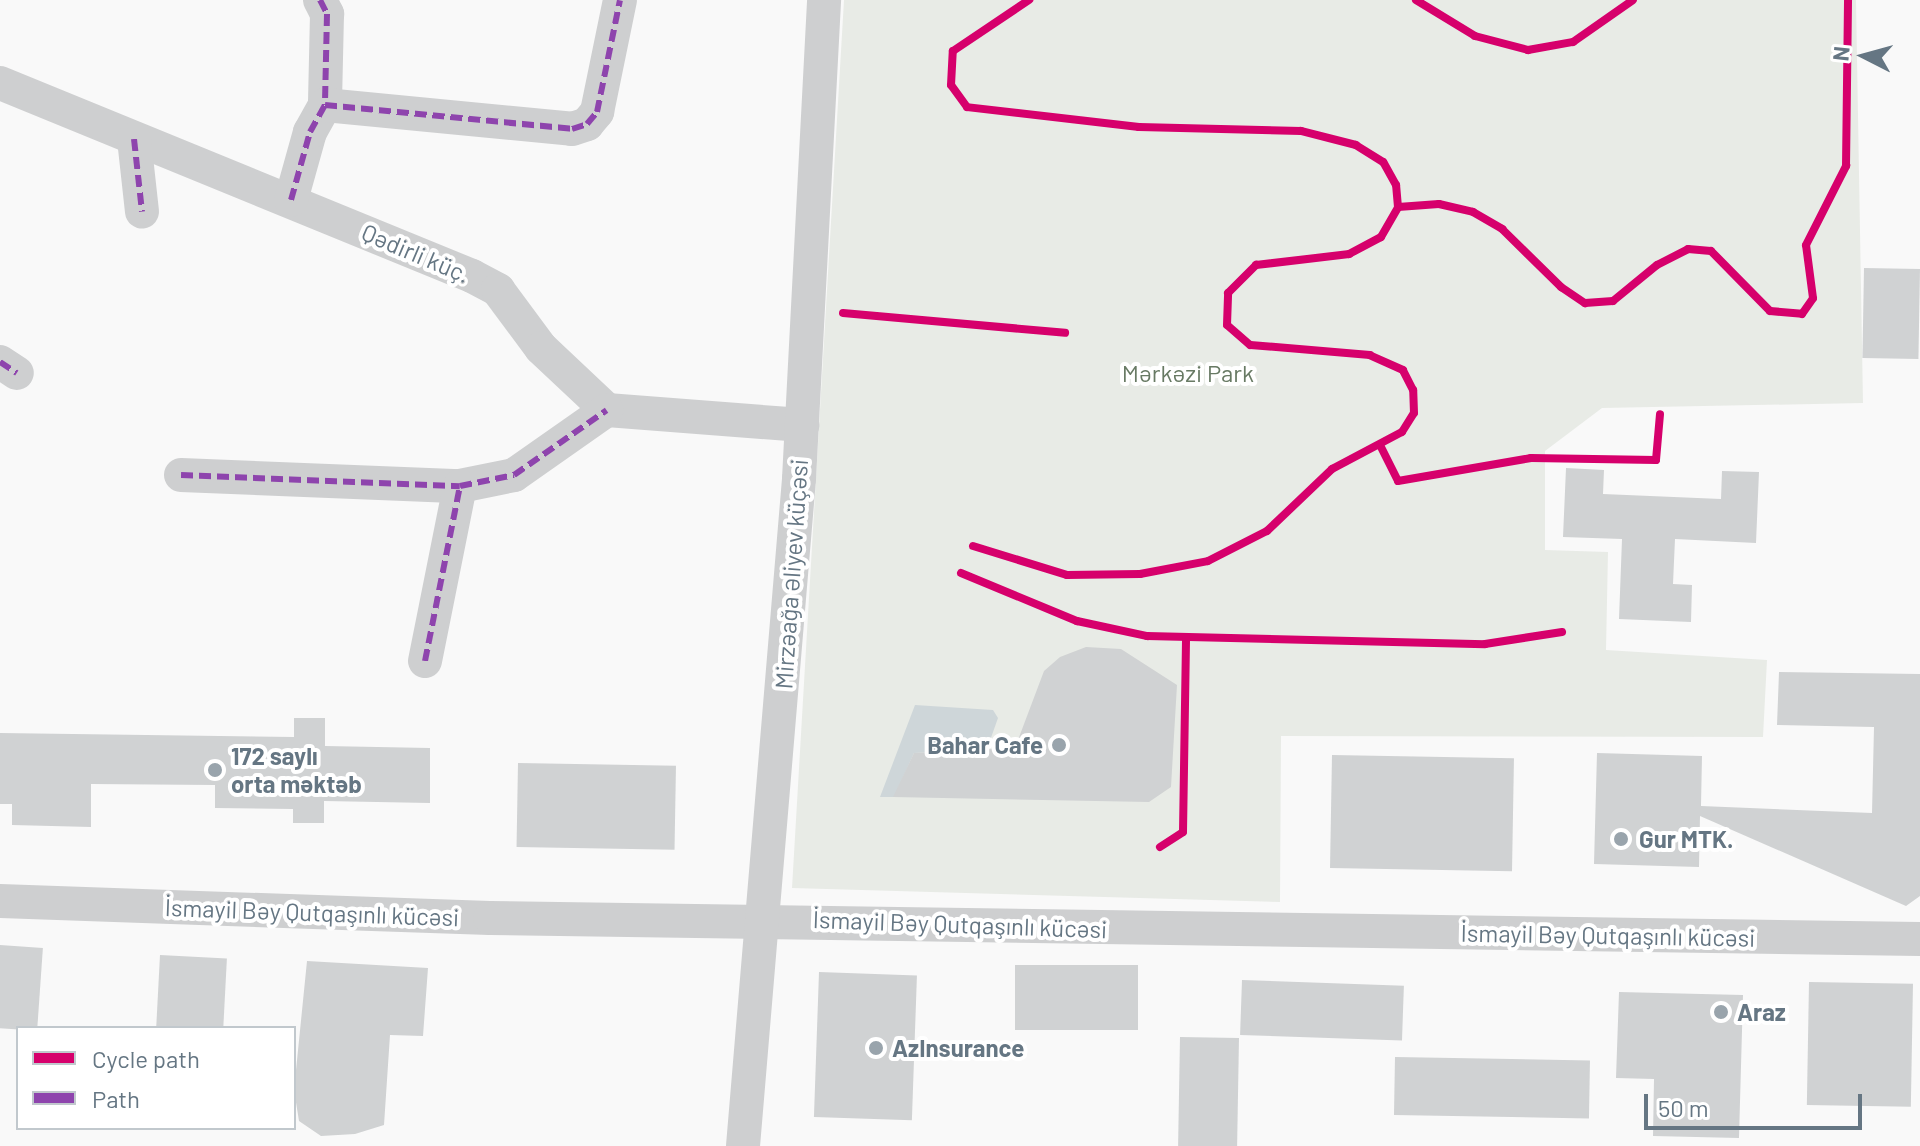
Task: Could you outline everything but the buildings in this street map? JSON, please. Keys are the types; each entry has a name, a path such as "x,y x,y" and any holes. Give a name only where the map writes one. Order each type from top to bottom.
{"street":[{"path":"291,200 310,132 325,105 327,14 320,0"},
{"path":"325,105 572,129 587,124 597,112 620,0"},
{"name":"Mirzəağa Əliyev küçəsi","path":"743,1146 802,425 824,0"},
{"name":"Qədirli küç.","path":"0,83 291,200 498,290 541,348 607,410"},
{"path":"134,139 142,212"},
{"path":"181,475 460,486 514,475 607,410 802,425"},
{"path":"425,661 460,486"},
{"name":"İsmayil Bəy Qutqaşınlı kücəsi","path":"0,901 490,918 763,918 1920,939"}],"green space":[{"name":"Mərkəzi Park","path":"844,0 1856,0 1863,403 1602,408 1545,451 1545,550 1608,552 1606,650 1767,660 1763,737 1281,736 1280,902 792,888"}],"shaded area":[{"path":"915,705 993,710 998,718 987,749 914,753 894,797 880,797"}],"marked path":[{"path":"320,0 327,14 325,105"},
{"path":"291,200 310,132 325,105 572,129 587,124 597,112 620,0"},
{"path":"134,139 142,212"},
{"path":"0,362 17,373"},
{"path":"181,475 460,486 514,475 607,410"},
{"path":"425,661 460,486"}],"cycle path":[{"path":"973,546 1067,575 1140,574 1208,561 1267,531 1332,469 1402,432 1414,413 1413,390 1403,370 1370,355 1250,345 1227,325 1228,293 1256,265 1349,254 1381,237 1398,207 1396,185 1383,162 1356,145 1301,131 1139,127 967,107 951,85 953,51 1029,0"},
{"path":"1416,0 1475,36 1528,50 1573,42 1633,0"},
{"path":"1398,207 1439,204 1473,212 1502,229 1561,287 1585,303 1613,301 1657,265 1688,249 1711,251 1770,311 1802,314 1813,298 1806,245 1846,166 1848,0"},
{"path":"843,313 1065,333"},
{"path":"1380,445 1398,481 1531,458 1656,460 1660,414"},
{"path":"961,573 1077,621 1147,636 1485,644 1562,632"},
{"path":"1160,847 1183,832 1186,638"}],"place":[{"name":"Bahar Cafe","path":"1059,745"},
{"name":"172 saylı orta məktəb","path":"215,770"},
{"name":"Gur MTK.","path":"1621,839"},
{"name":"Araz","path":"1721,1012"},
{"name":"AzInsurance","path":"876,1048"}]}
